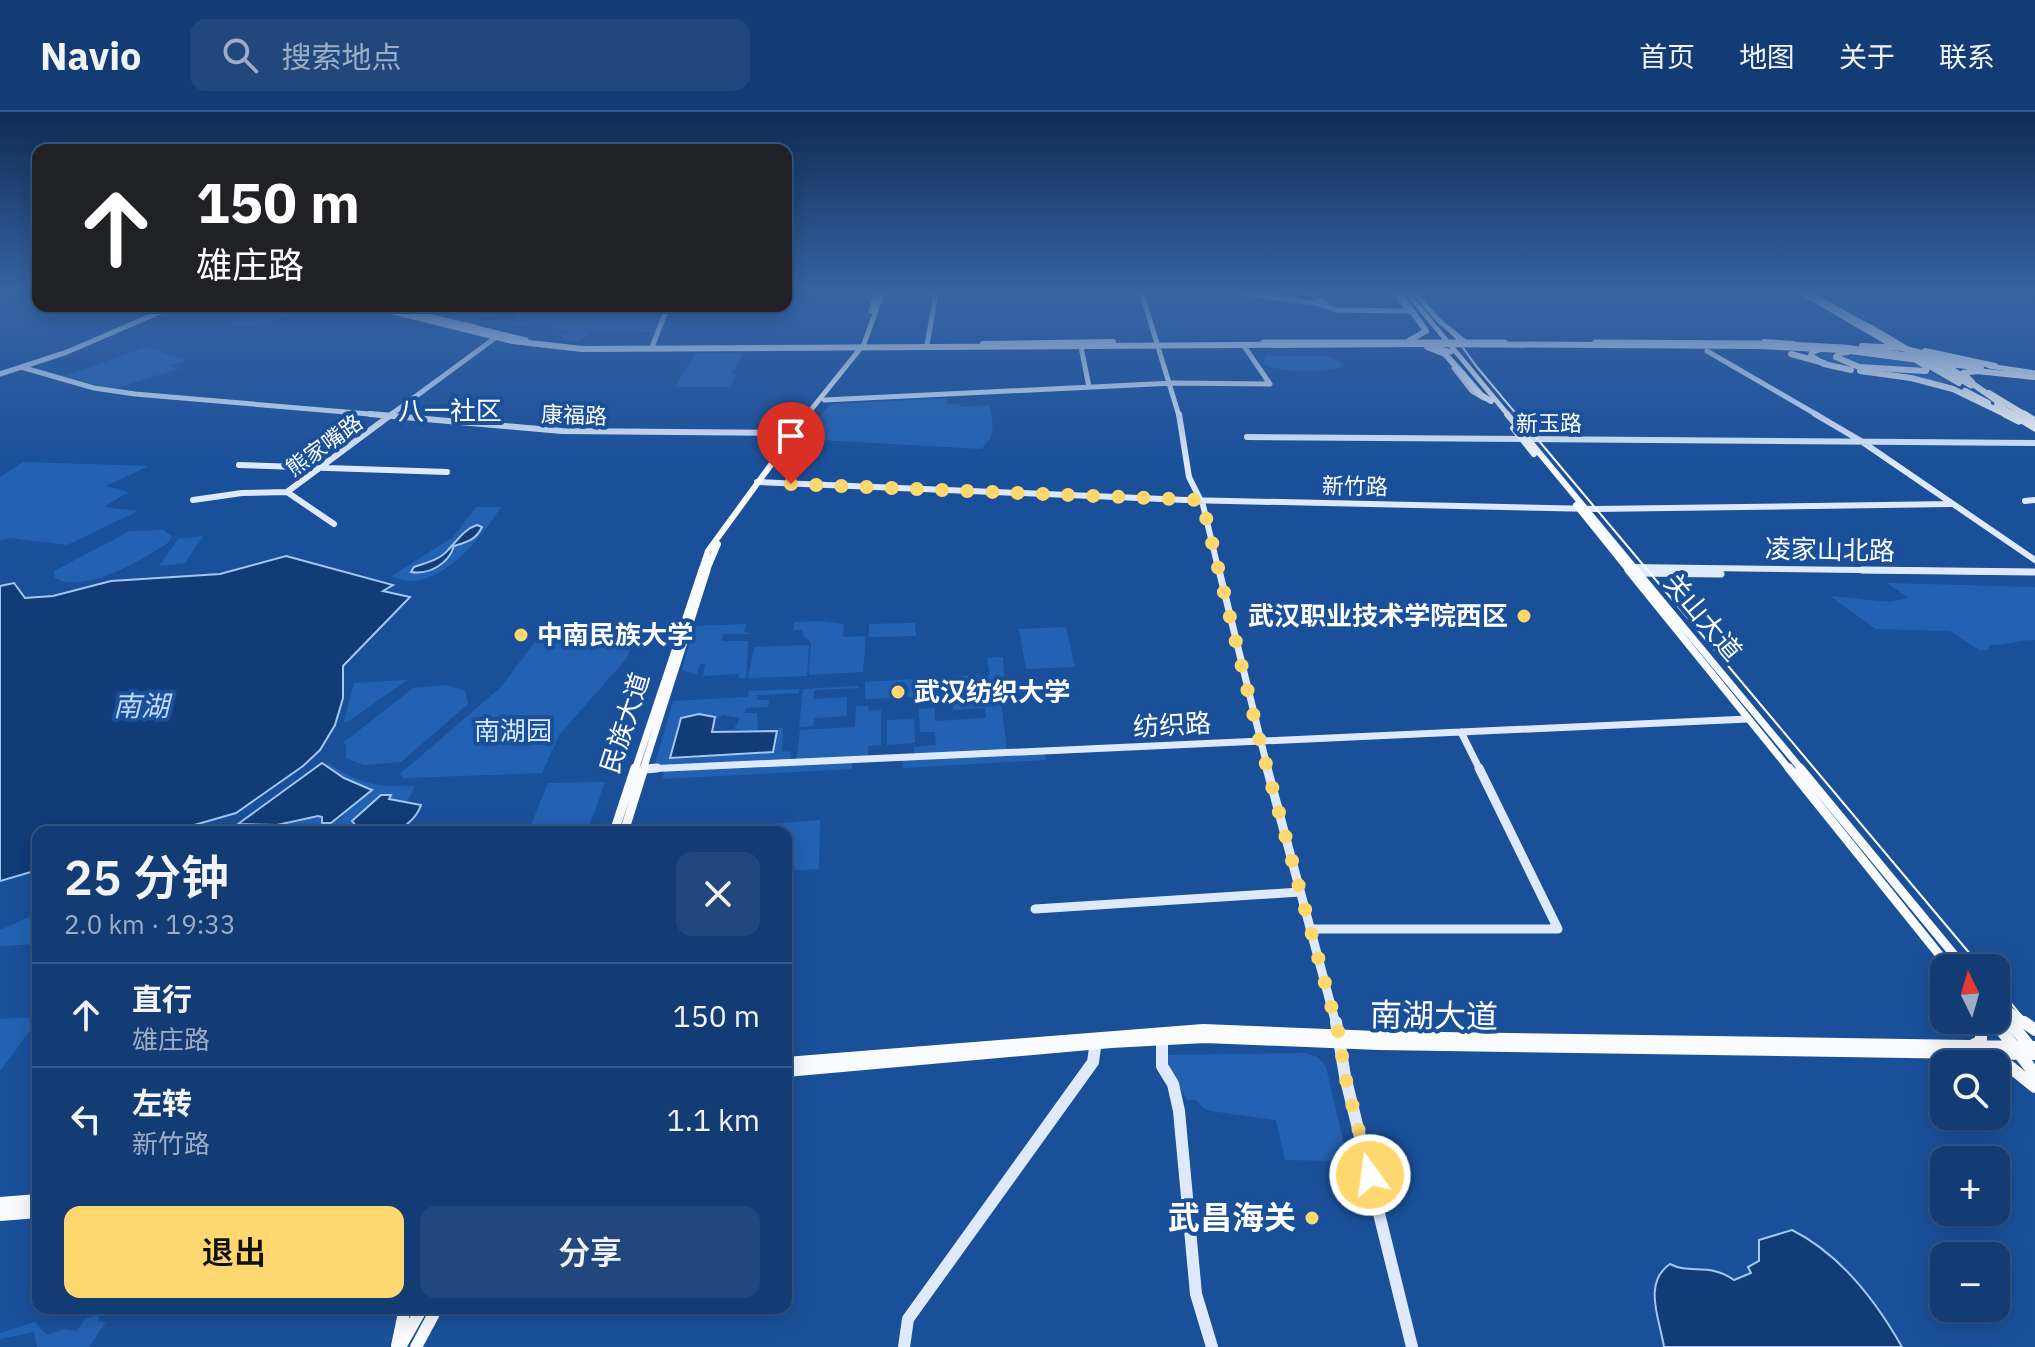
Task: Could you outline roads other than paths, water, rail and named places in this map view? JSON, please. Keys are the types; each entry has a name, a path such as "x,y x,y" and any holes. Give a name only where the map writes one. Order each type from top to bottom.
{"highway":[{"path":"601,352 656,352"},
{"path":"1440,352 1447,355 1481,395 1491,401"},
{"path":"1772,352 1941,382 1971,393 2035,426"},
{"path":"1814,352 1811,355 1819,362 1834,367 1905,377 1953,389 2035,426"},
{"path":"1855,352 2035,374"},
{"path":"1872,352 1878,352"},
{"path":"1874,352 2035,374"},
{"path":"1904,352 2035,426"},
{"path":"1911,352 2003,405"},
{"path":"1815,361 1917,373 1943,373 1953,369 1948,360 1918,352"},
{"path":"1919,352 1933,356 2035,426"},
{"path":"1917,360 1927,369 1918,372 1859,367 1836,356 1858,353 1981,368"},
{"path":"1923,354 2035,374"},
{"path":"2035,374 1977,371 1963,374 2035,426"}],"main road":[{"name":"民族大道","path":"626,826 717,546 794,433 856,352"},
{"name":"民族大道","path":"616,826 707,554 857,352"},
{"name":"关山大道","path":"1452,352 1525,438"},
{"name":"关山大道","path":"1456,352 1939,954"},
{"path":"1836,352 2035,374"},
{"path":"1872,352 1923,354"},
{"path":"1901,352 2035,426"},
{"path":"1918,352 2035,426"},
{"name":"关山大道","path":"1632,570 1953,954"},
{"path":"2010,1013 2035,1030"},
{"path":"2010,1024 2028,1050 2035,1074"},
{"path":"1973,1045 1981,1041 1983,1034"},
{"path":"2009,1034 2028,1050"},
{"name":"南湖大道","path":"792,1063 1162,1036 1973,1045 2028,1050"},
{"name":"南湖大道","path":"1339,1039 1921,1051 2028,1050"},
{"name":"南湖大道","path":"792,1070 1096,1040"},
{"path":"1921,1051 1991,1059 2009,1066 2035,1087"},
{"path":"0,1203 32,1200"},
{"path":"0,1215 32,1212"},
{"path":"398,1347 404,1314"},
{"path":"398,1347 418,1314"},
{"path":"416,1347 434,1314"}],"street":[{"path":"0,373 67,352"},
{"name":"熊家嘴路","path":"287,492 477,352"},
{"path":"1082,352 1089,387"},
{"path":"1156,352 1181,422 1185,460 1194,496 1203,505 1260,742 1339,1039 1345,1076 1412,1347"},
{"path":"824,400 1167,383 1270,384 1248,352"},
{"path":"1708,352 1861,441 2035,560"},
{"name":"康福路","path":"22,368 94,388 135,394 562,431 794,433"},
{"name":"新玉路","path":"1247,437 2035,443"},
{"path":"239,465 447,472"},
{"name":"新竹路","path":"760,482 1198,500 1582,508 1952,504"},
{"path":"193,500 242,493 287,492 334,524"},
{"path":"2025,501 2035,500"},
{"path":"1632,570 2035,575"},
{"name":"凌家山北路","path":"1632,570 2035,575"},
{"name":"纺织路","path":"645,769 1748,719"},
{"path":"1310,929 1558,929 1461,732"},
{"path":"1035,909 1300,892"},
{"path":"1162,1036 1162,1066 1173,1084 1179,1111 1196,1294 1212,1347"},
{"path":"904,1347 908,1319 1093,1062 1096,1040"}],"water":[{"path":"477,525 482,527 477,535 454,546 448,558 438,566 425,572 411,572 414,567 441,556 464,532"},
{"name":"南湖","path":"286,556 393,585 383,591 410,597 343,666 343,698 335,725 320,750 303,766 236,813 191,826 32,826 32,872 0,881 0,586 14,583 25,598 53,596 111,581 220,574"},
{"path":"699,714 715,717 712,732 777,731 773,752 670,758 681,718"},
{"path":"322,763 344,778 372,790 331,823 322,823 322,817 318,816 277,825 238,824"},
{"path":"381,795 391,795 389,799 421,805 404,826 357,826 352,821"},
{"path":"1792,1230 1841,1265 1881,1313 1902,1347 1664,1347 1655,1291 1662,1272 1670,1264 1685,1269 1716,1271 1734,1280 1751,1273 1748,1267 1759,1261 1759,1240"}],"tram line":[{"path":"1466,352 1970,954"},
{"path":"2010,1002 2028,1024"},
{"path":"2026,1022 2035,1033"}],"place":[{"name":"武汉职业技术学院西区","path":"1524,616"},
{"name":"中南民族大学","path":"521,635"},
{"name":"武汉纺织大学","path":"898,692"},
{"name":"武昌海关","path":"1312,1218"}],"district":[{"name":"八一社区","path":"450,411"}],"park label":[{"name":"南湖园","path":"513,731"}]}
